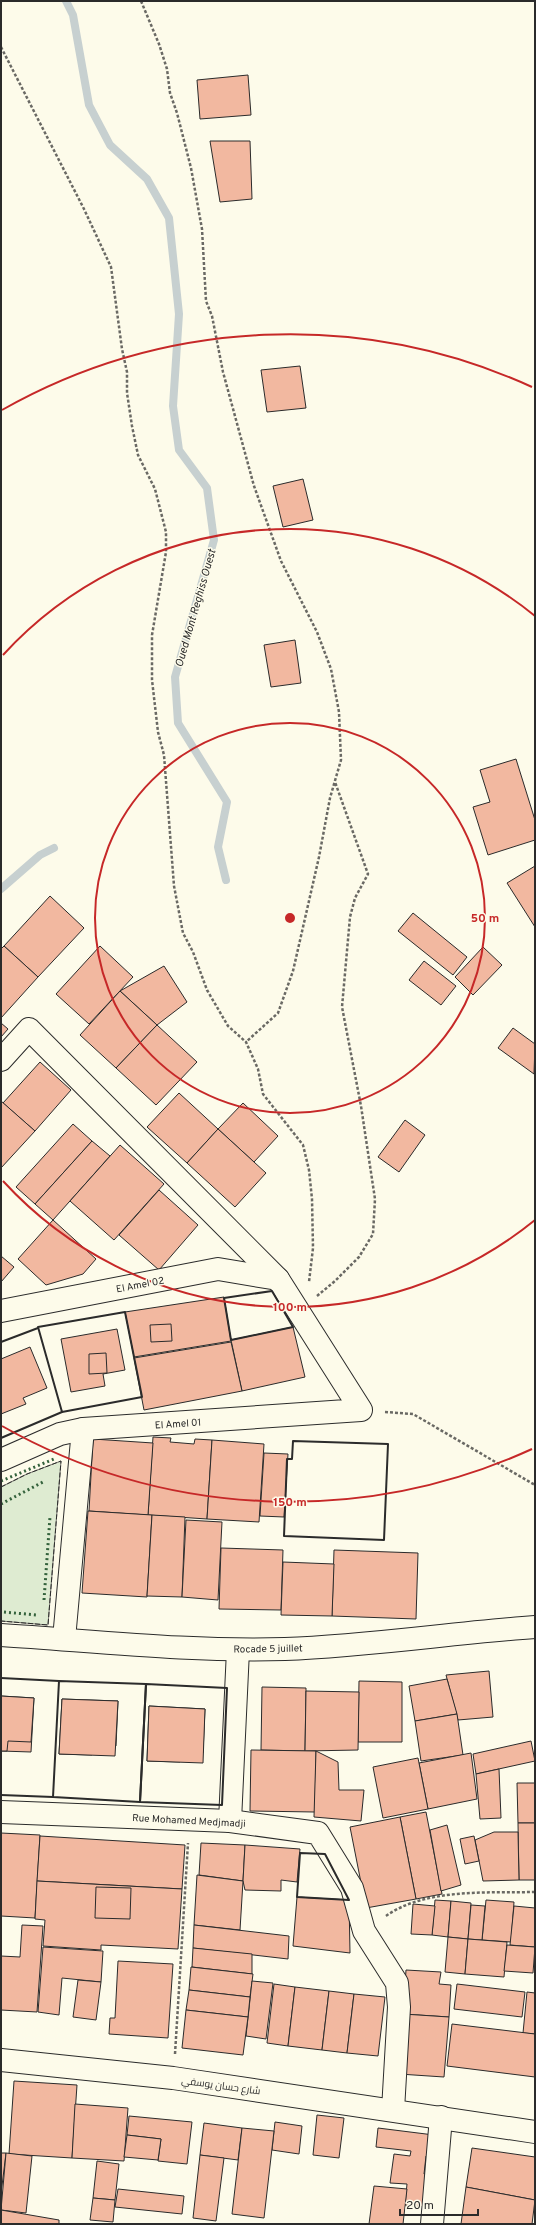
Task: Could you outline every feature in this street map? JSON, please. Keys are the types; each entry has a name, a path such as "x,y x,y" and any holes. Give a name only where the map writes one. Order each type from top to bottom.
{"street":[{"path":"1,1060 29,1029 278,1280 361,1410"},
{"name":"El Amel 02","path":"1,1311 218,1269 278,1280"},
{"name":"El Amel 01","path":"1,1460 60,1434 83,1429 361,1410"},
{"path":"64,1639 83,1429"},
{"name":"Rocade 5 juillet","path":"1,1636 238,1650 372,1644 535,1627"},
{"path":"230,1821 238,1650"},
{"name":"Rue Mohamed Medjmadji","path":"1,1812 230,1821 318,1833 352,1888 364,1931 397,1983 399,2007 393,2110"},
{"name":"شارع حسان يوسفي","path":"1,2060 173,2078 535,2132"},
{"path":"432,2224 441,2117"}],"path":[{"path":"141,1 159,44 167,69 170,93 177,113 191,168 202,229 206,301 212,316 223,372 254,486 281,561 317,632 331,669 339,712 341,760 293,971 278,1013 246,1042"},
{"path":"1,47 84,209 111,267 122,349 127,372 127,393 138,455 156,489 166,532 166,552 152,635 152,680 158,732 164,755 174,886 183,933 193,952 207,990 228,1026 246,1042 258,1069 263,1094 303,1145 309,1170 312,1199 313,1248 310,1282 298,1311"},
{"path":"298,1311 335,1281 359,1257 373,1234 375,1199 362,1113 342,1006 350,917 356,898 368,874 335,782"},
{"path":"361,1410 414,1414 535,1485"},
{"path":"173,2078 189,1819"},
{"path":"364,1931 399,1907 428,1898 476,1893 535,1892"}],"green space":[{"path":"61,1461 48,1625 1,1621 1,1487 27,1474"}],"building":[{"path":"248,75 251,115 200,119 197,80"},
{"path":"210,141 250,141 252,199 220,202"},
{"path":"300,366 306,408 267,412 261,370"},
{"path":"303,479 313,520 283,527 273,486"},
{"path":"295,640 301,683 271,687 264,645"},
{"path":"516,759 535,820 535,840 488,855 473,807 490,802 480,770"},
{"path":"535,866 535,927 507,883"},
{"path":"50,896 84,928 38,977 4,946"},
{"path":"413,913 467,957 453,975 398,931"},
{"path":"4,946 38,977 1,1018 1,949"},
{"path":"100,946 133,977 89,1024 56,994"},
{"path":"483,947 502,965 473,995 455,977"},
{"path":"424,961 456,986 441,1005 409,980"},
{"path":"164,966 187,1002 157,1025 120,991"},
{"path":"120,991 157,1025 116,1068 80,1035"},
{"path":"1,1023 8,1029 1,1037"},
{"path":"157,1025 197,1062 156,1105 116,1068"},
{"path":"513,1028 535,1044 534,1074 498,1048"},
{"path":"40,1062 71,1090 35,1131 3,1103"},
{"path":"179,1093 218,1129 187,1163 147,1127"},
{"path":"1,1101 35,1131 1,1168"},
{"path":"243,1103 278,1136 254,1162 218,1129"},
{"path":"405,1120 425,1135 399,1172 378,1157"},
{"path":"73,1124 92,1141 35,1204 16,1187"},
{"path":"218,1129 266,1173 235,1207 187,1163"},
{"path":"92,1141 110,1156 53,1220 35,1204"},
{"path":"120,1145 164,1184 114,1240 70,1201"},
{"path":"159,1190 198,1225 159,1270 119,1235"},
{"path":"53,1220 96,1259 83,1274 46,1285 18,1259"},
{"path":"1,1256 14,1267 1,1282"},
{"path":"224,1297 231,1341 134,1357 125,1312"},
{"path":"171,1324 172,1341 151,1342 150,1325"},
{"path":"293,1327 305,1377 242,1391 231,1340"},
{"path":"117,1329 125,1370 103,1374 105,1386 71,1392 61,1339"},
{"path":"231,1342 242,1391 144,1410 134,1358"},
{"path":"30,1347 47,1388 23,1398 26,1404 1,1414 1,1359"},
{"path":"106,1353 107,1373 89,1374 89,1354"},
{"path":"153,1437 171,1438 170,1442 194,1444 195,1439 212,1440 207,1519 148,1515"},
{"path":"93,1439 153,1443 148,1515 89,1511"},
{"path":"212,1440 264,1444 259,1522 207,1519"},
{"path":"264,1453 288,1454 284,1517 260,1516"},
{"path":"88,1511 152,1515 147,1597 82,1593"},
{"path":"152,1515 185,1517 182,1597 147,1596"},
{"path":"186,1520 222,1522 218,1600 182,1597"},
{"path":"221,1548 283,1550 281,1610 219,1609"},
{"path":"334,1550 418,1553 416,1619 332,1616"},
{"path":"283,1562 334,1564 332,1616 281,1615"},
{"path":"489,1671 493,1717 458,1720 446,1675"},
{"path":"447,1679 457,1714 415,1721 409,1686"},
{"path":"359,1681 402,1682 402,1742 358,1742"},
{"path":"262,1687 306,1688 305,1751 261,1750"},
{"path":"306,1691 359,1692 358,1750 305,1751"},
{"path":"1,1696 34,1698 31,1752 1,1751"},
{"path":"1,1696 34,1698 31,1742 8,1741 7,1751 1,1751"},
{"path":"62,1699 118,1701 116,1746 92,1745 92,1755 59,1754"},
{"path":"62,1699 118,1701 115,1756 59,1754"},
{"path":"149,1706 205,1709 203,1753 180,1752 180,1762 147,1761"},
{"path":"149,1706 205,1709 203,1763 147,1761"},
{"path":"457,1714 463,1755 421,1761 415,1721"},
{"path":"531,1741 535,1761 476,1774 473,1754"},
{"path":"251,1750 316,1751 315,1812 250,1811"},
{"path":"316,1751 338,1762 339,1790 364,1790 361,1821 314,1817"},
{"path":"471,1753 477,1799 428,1809 419,1763"},
{"path":"418,1758 428,1809 383,1818 373,1767"},
{"path":"499,1769 501,1818 480,1819 476,1774"},
{"path":"517,1783 535,1783 535,1823 518,1823"},
{"path":"426,1812 442,1894 416,1899 400,1817"},
{"path":"400,1817 416,1899 366,1908 350,1827"},
{"path":"518,1823 535,1823 535,1880 519,1880"},
{"path":"447,1825 461,1885 441,1891 430,1830"},
{"path":"494,1832 518,1832 519,1880 483,1881 475,1840"},
{"path":"1,1833 40,1835 35,1918 1,1916"},
{"path":"40,1836 185,1845 182,1889 37,1881"},
{"path":"474,1836 479,1861 465,1864 460,1839"},
{"path":"201,1843 245,1845 243,1881 199,1875"},
{"path":"245,1845 300,1849 297,1882 281,1880 281,1891 245,1890 243,1881"},
{"path":"197,1875 243,1881 240,1930 194,1925"},
{"path":"37,1881 182,1889 178,1949 101,1945 101,1950 43,1946 45,1920 35,1919"},
{"path":"96,1887 131,1888 130,1919 95,1918"},
{"path":"297,1897 349,1900 350,1953 293,1946"},
{"path":"435,1900 451,1901 448,1937 432,1935"},
{"path":"486,1900 514,1902 511,1942 482,1940"},
{"path":"451,1901 471,1903 468,1939 448,1937"},
{"path":"413,1904 435,1906 432,1935 411,1934"},
{"path":"471,1905 485,1906 482,1940 468,1939"},
{"path":"514,1906 535,1908 535,1947 510,1945"},
{"path":"22,1925 43,1926 37,2012 1,2010 1,1956 20,1957"},
{"path":"194,1925 289,1936 288,1959 193,1948"},
{"path":"448,1937 468,1939 465,1974 445,1972"},
{"path":"468,1939 507,1942 504,1977 465,1974"},
{"path":"507,1945 535,1947 533,1973 504,1971"},
{"path":"43,1947 103,1951 101,1982 62,1978 59,2015 38,2012"},
{"path":"193,1948 252,1954 252,1974 192,1967"},
{"path":"118,1961 173,1964 168,2038 109,2034 110,2018 115,2018"},
{"path":"191,1967 253,1974 250,1997 189,1990"},
{"path":"406,1970 441,1972 439,1984 451,1985 449,2017 403,2014"},
{"path":"78,1980 101,1982 96,2020 73,2017"},
{"path":"252,1981 273,1983 266,2039 246,2036"},
{"path":"274,1984 295,1987 288,2046 267,2043"},
{"path":"457,1984 525,1992 522,2017 454,2009"},
{"path":"295,1987 329,1991 322,2050 288,2046"},
{"path":"189,1990 250,1997 248,2017 186,2010"},
{"path":"329,1991 354,1994 347,2053 322,2050"},
{"path":"527,1992 535,1993 535,2034 523,2033"},
{"path":"354,1994 385,1997 378,2056 347,2053"},
{"path":"186,2010 248,2017 243,2055 182,2048"},
{"path":"403,2014 449,2017 444,2077 399,2074"},
{"path":"452,2024 535,2034 535,2077 447,2066"},
{"path":"14,2081 77,2085 72,2158 9,2154"},
{"path":"75,2104 128,2108 124,2161 72,2158"},
{"path":"317,2115 344,2118 339,2158 313,2155"},
{"path":"129,2116 192,2122 187,2164 158,2161 161,2139 127,2135"},
{"path":"275,2122 302,2126 299,2154 272,2150"},
{"path":"204,2123 242,2128 238,2160 200,2155"},
{"path":"242,2128 274,2131 264,2218 232,2214"},
{"path":"378,2128 434,2135 432,2157 426,2156 424,2174 428,2174 424,2207 405,2205 407,2184 390,2183 394,2154 410,2156 411,2151 376,2147"},
{"path":"127,2135 161,2139 158,2160 124,2157"},
{"path":"472,2148 535,2157 535,2200 466,2187"},
{"path":"1,2153 6,2153 1,2194"},
{"path":"6,2153 32,2156 26,2213 1,2210"},
{"path":"200,2155 224,2158 216,2221 193,2218"},
{"path":"97,2161 119,2164 115,2200 93,2198"},
{"path":"374,2186 407,2189 403,2224 369,2224"},
{"path":"466,2187 535,2200 532,2224 461,2224"},
{"path":"118,2189 184,2196 182,2214 115,2207"},
{"path":"93,2198 115,2200 113,2222 90,2220"},
{"path":"1,2210 59,2220 59,2224 1,2224"}],"waterway":[{"name":"Oued Mont Reghiss Ouest","path":"66,1 73,15 89,105 110,145 147,179 169,218 179,314 173,406 179,450 207,488 214,540 175,677 178,723 227,802 218,847 226,880"},
{"path":"1,889 40,855 54,848"}],"hedge":[{"path":"1,1481 54,1459"},
{"path":"1,1504 43,1482"},
{"path":"44,1600 50,1517"},
{"path":"4,1612 36,1615"}],"fence":[{"path":"1,1487 27,1474 61,1461 48,1625 1,1621"}],"wall":[{"path":"272,1291 293,1327 231,1340 224,1298 272,1291"},
{"path":"125,1312 142,1397 62,1412 38,1327 125,1312"},
{"path":"1,1342 38,1328"},
{"path":"1,1438 62,1412"},
{"path":"293,1441 388,1444 384,1540 284,1536 287,1459 292,1459 293,1441"},
{"path":"1,1678 59,1681"},
{"path":"59,1681 146,1684 140,1802 53,1797 59,1681"},
{"path":"146,1684 227,1688 222,1805 140,1802 146,1684"},
{"path":"1,1795 53,1797"},
{"path":"300,1853 325,1854 349,1900 297,1897 300,1853"}]}
